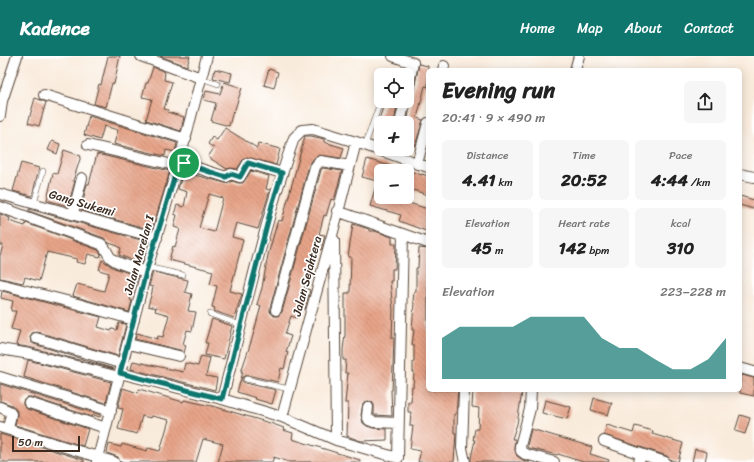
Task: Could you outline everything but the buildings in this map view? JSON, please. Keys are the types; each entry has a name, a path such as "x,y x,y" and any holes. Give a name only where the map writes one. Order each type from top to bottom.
{"street":[{"path":"0,116 2,101 17,56"},
{"path":"141,56 201,78"},
{"name":"Jalan Marelan I","path":"97,460 147,270 179,164 207,56"},
{"path":"393,56 414,63 413,68"},
{"path":"575,68 578,56"},
{"path":"44,95 186,139"},
{"path":"222,399 272,205 294,138 304,129 313,129 374,148"},
{"path":"416,164 426,130"},
{"name":"Jalan Sejahtera","path":"282,417 334,228 337,211 350,166 360,144"},
{"path":"88,145 179,164 226,177 231,174 240,177 248,163 282,173"},
{"path":"400,156 416,164 426,166"},
{"path":"276,310 315,167 321,161 350,166"},
{"path":"742,174 754,176"},
{"path":"73,213 82,178"},
{"name":"Gang Sukemi","path":"0,194 73,213 157,238"},
{"path":"0,207 102,244 114,260 147,270"},
{"path":"337,211 426,242"},
{"path":"334,228 336,440"},
{"path":"0,349 121,371 222,399 282,417 336,440 400,460 398,423 403,234"},
{"path":"0,284 134,320"},
{"path":"36,338 121,371"},
{"path":"128,344 179,356"},
{"path":"742,369 754,372"},
{"path":"0,377 110,410"},
{"path":"464,392 462,448 465,462"},
{"path":"531,392 530,409 520,448 525,454 554,462"},
{"path":"29,403 106,428"},
{"path":"0,407 9,411 11,414 4,428 97,460 114,462"},
{"path":"368,407 367,416 369,420 374,422 398,423"},
{"path":"604,441 640,458 665,462"}],"lane":[{"path":"201,78 218,84"},
{"path":"360,144 377,108"},
{"path":"34,204 43,170"},
{"path":"147,270 182,275"},
{"path":"210,314 241,324"},
{"path":"246,379 289,390"}],"route":[{"path":"179,162 184,163 226,177 231,174 240,177 248,163 282,173 272,205 222,399 120,373 146,272 179,162"}]}
